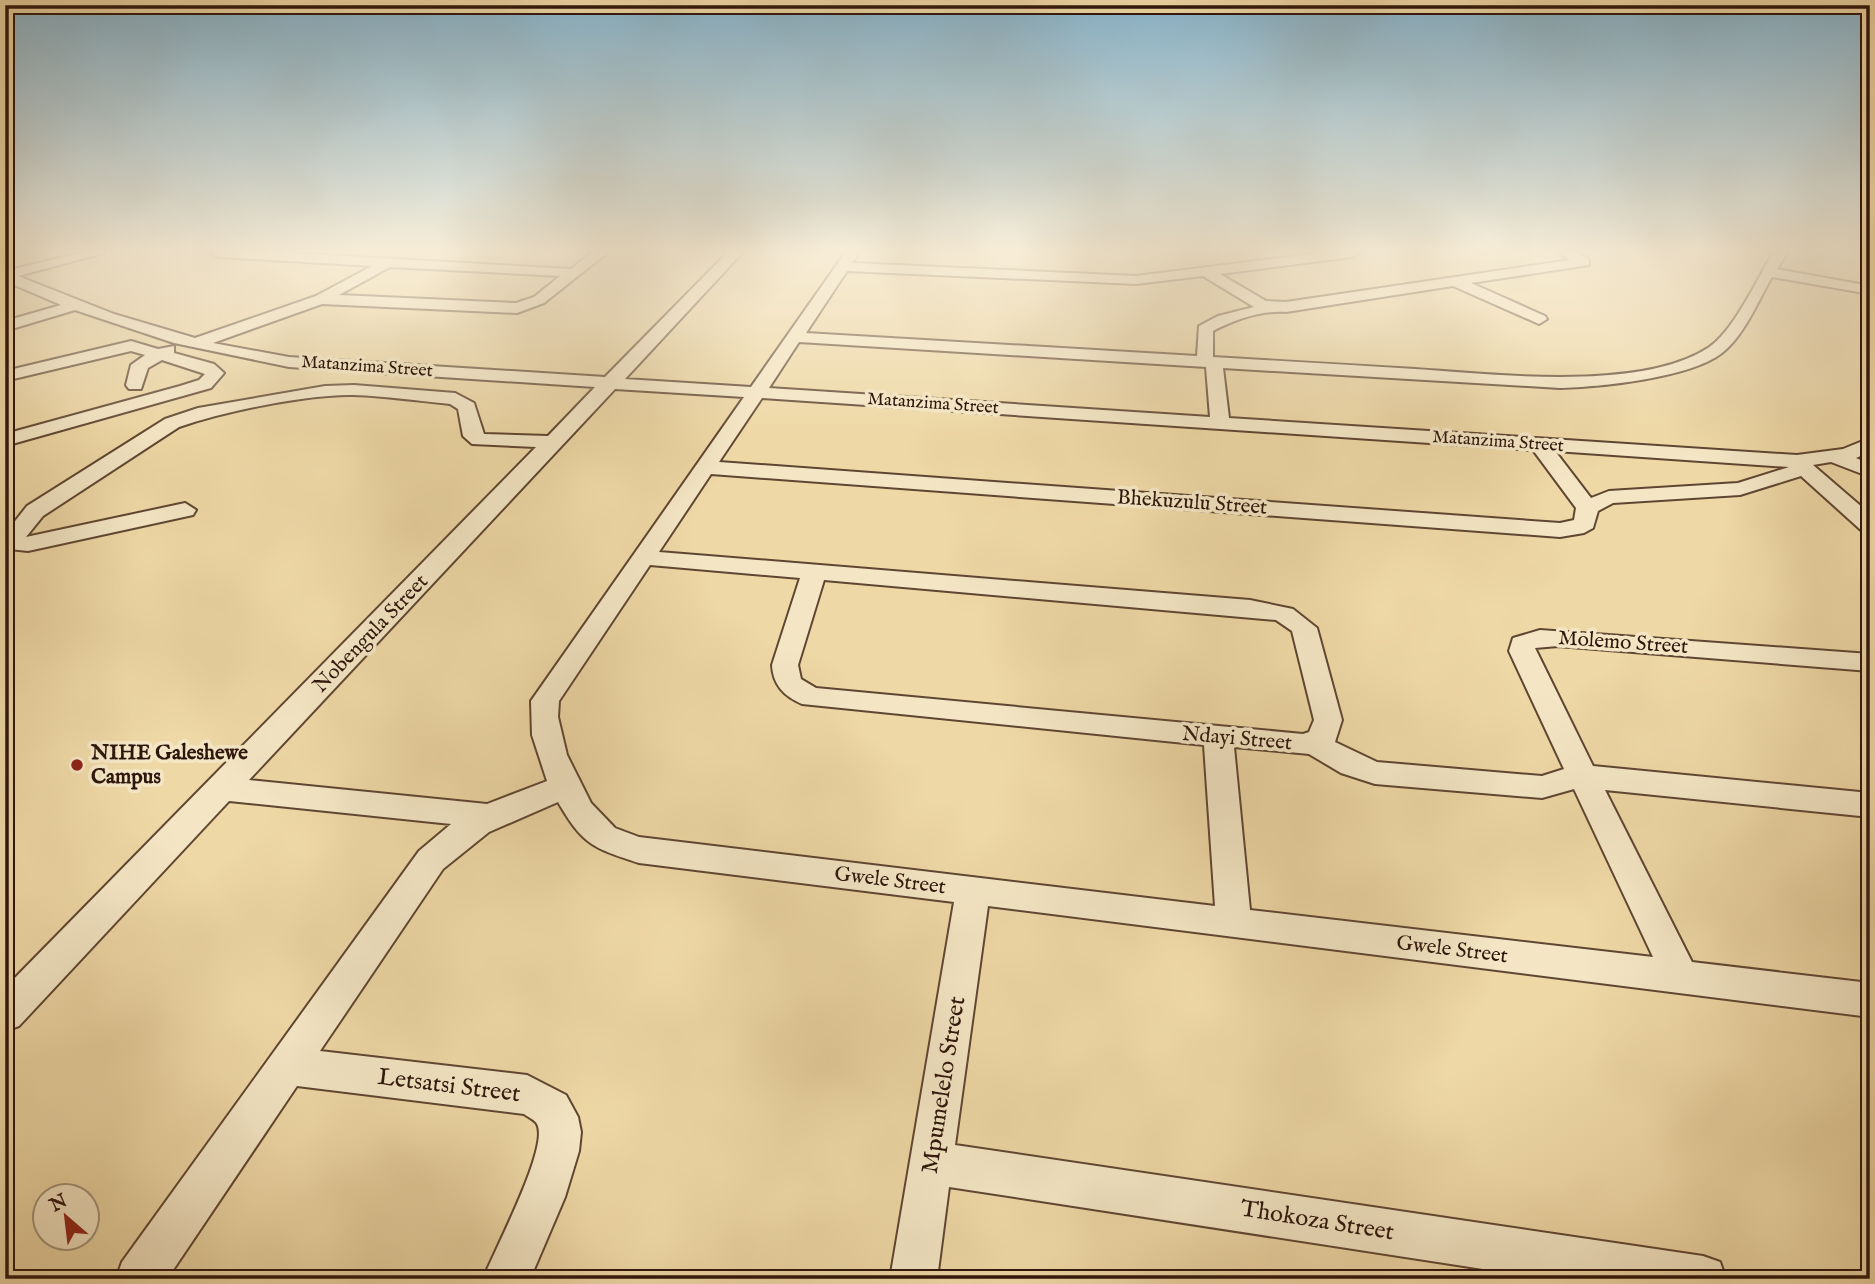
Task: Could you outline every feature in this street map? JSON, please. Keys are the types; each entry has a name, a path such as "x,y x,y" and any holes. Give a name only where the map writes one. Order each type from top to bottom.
{"street":[{"path":"5,326 49,313"},
{"name":"Matanzima Street","path":"97,313 196,341 289,362 756,391 1801,464 1865,449 1870,444"},
{"path":"135,385 140,365 156,354 280,313"},
{"name":"Nobengula Street","path":"5,1014 678,313"},
{"name":"Gwele Street","path":"812,313 545,701 541,718 553,762 565,787 603,837 639,849 1870,1000"},
{"path":"1220,423 1205,329 1224,319 1247,313"},
{"path":"1526,313 1539,319"},
{"path":"795,337 1560,383 1610,381 1715,351 1740,313"},
{"path":"5,376 121,347 135,347 215,371 215,375 205,384 5,440"},
{"path":"186,510 28,544 17,544 13,539 35,511 172,423 198,414 292,396 354,390 455,399 467,407 473,436 478,440 555,442"},
{"path":"1540,445 1587,508 1609,497 1741,489 1801,464 1870,526"},
{"path":"1835,457 1870,471"},
{"name":"Bhekuzulu Street","path":"704,467 1560,530 1576,528 1585,523 1587,508"},
{"name":"Ndayi Street","path":"645,558 814,572 1236,607 1284,614 1304,628 1328,720 1322,737 1314,743 1218,738 812,696 798,692 785,676 785,665 814,572"},
{"name":"Molemo Street","path":"1681,978 1580,776 1522,652 1522,644 1529,640 1558,638 1870,663"},
{"path":"1218,738 1234,923"},
{"path":"1314,743 1352,765 1375,773 1542,787 1580,776 1870,805"},
{"path":"139,1279 431,860 456,835 486,816 565,787"},
{"path":"223,789 486,816"},
{"name":"Mpumelelo Street","path":"913,1279 973,891"},
{"name":"Letsatsi Street","path":"287,1066 527,1095 546,1104 557,1118 560,1137 558,1149 552,1172 506,1279"},
{"name":"Thokoza Street","path":"932,1163 1703,1279"}],"place":[{"name":"NIHE Galeshewe Campus","path":"77,765"}]}
